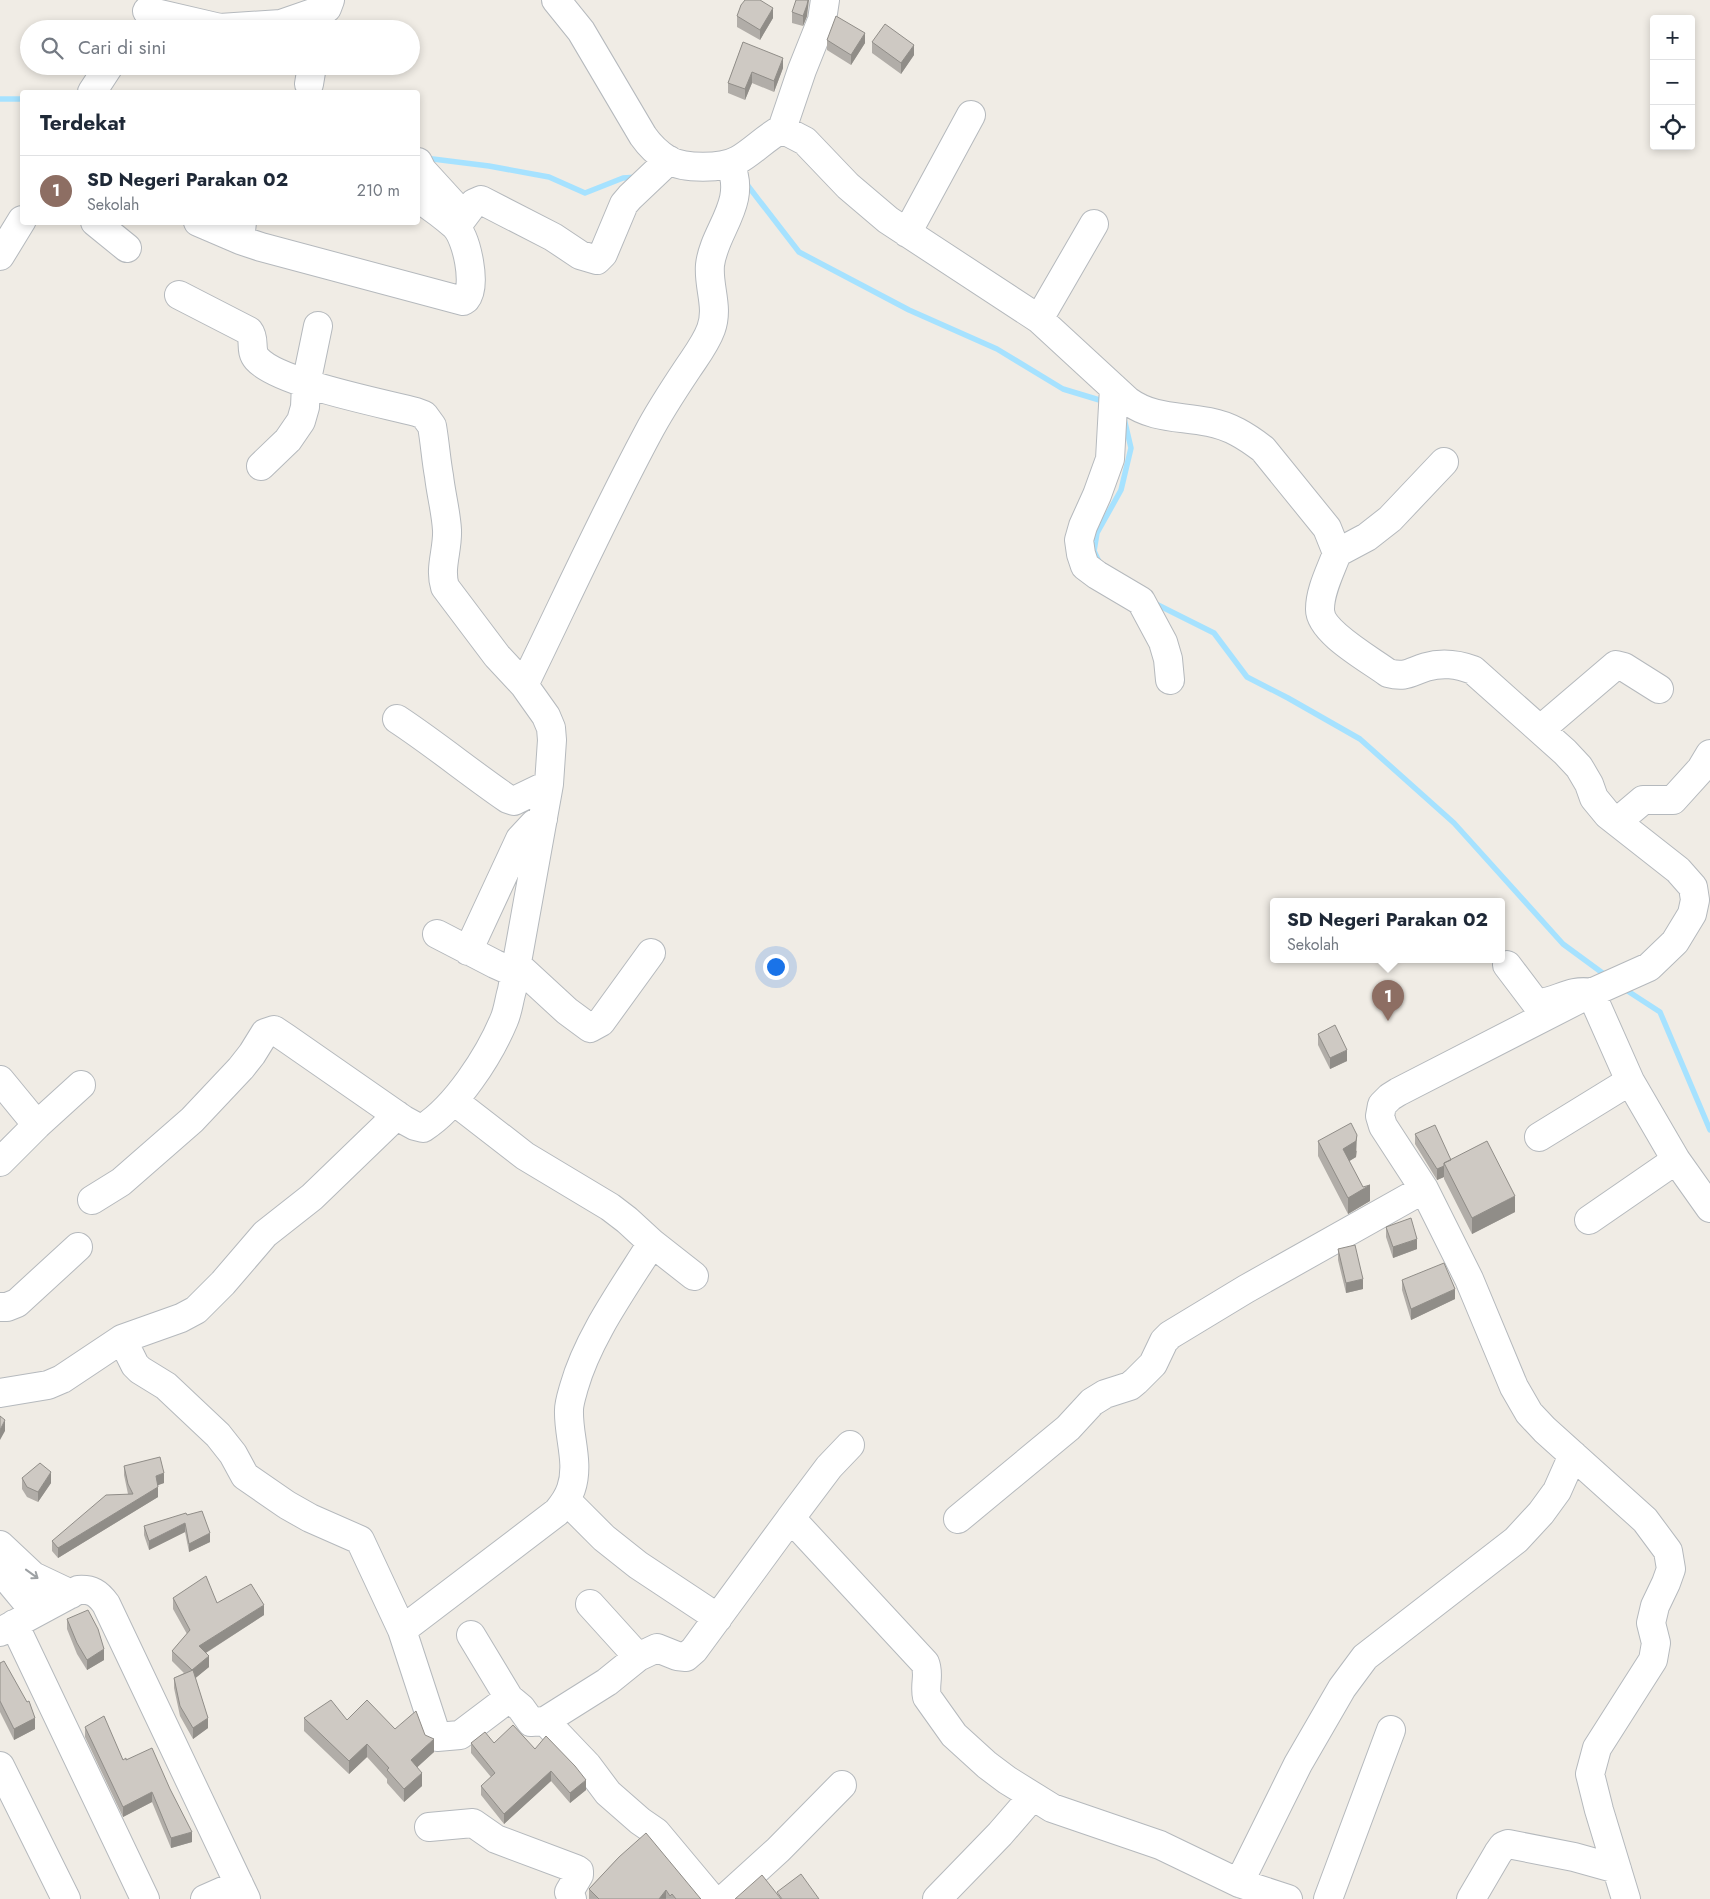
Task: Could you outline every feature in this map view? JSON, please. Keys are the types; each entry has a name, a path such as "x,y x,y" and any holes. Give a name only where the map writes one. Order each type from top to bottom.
{"street":[{"path":"556,0 581,30 644,136 665,164"},
{"path":"524,685 644,442 711,330 715,307 709,275 710,262 728,219 733,177 744,156 782,129 802,70 822,20 825,0"},
{"path":"296,20 326,12"},
{"path":"144,13 179,20"},
{"path":"93,90 103,75"},
{"path":"907,233 970,115"},
{"path":"782,129 793,133 805,141 848,186 888,220 1039,320 1113,400 1153,414 1209,422 1237,431 1252,441 1263,450 1313,509 1327,528 1337,553"},
{"path":"460,222 477,200 485,201 553,237 580,255 597,260 603,254 624,204 665,164 708,167 733,177"},
{"path":"212,225 241,231 261,247 463,301 471,290 467,251 460,222 420,166"},
{"path":"420,199 460,222"},
{"path":"0,256 20,223"},
{"path":"1039,320 1094,224"},
{"path":"99,225 127,248"},
{"path":"92,1200 121,1182 192,1120 231,1080 252,1054 265,1032 270,1030 274,1030 415,1126 423,1128 432,1122 454,1101 480,1064 505,1019 516,969 549,784 551,728 546,716 524,685 497,656 445,587 442,579 447,532 446,517 432,426 428,419 416,412 306,384 277,372 258,361 252,351 253,338 249,331 179,295"},
{"path":"261,466 288,440 301,422 305,408 306,384 318,326"},
{"path":"1113,400 1110,459 1083,526 1079,540 1081,554 1085,566 1142,601 1163,642 1168,659 1170,680"},
{"path":"1444,462 1390,519 1367,538 1337,553 1322,592 1319,610 1327,628 1388,673 1399,676 1408,675 1426,667 1448,664 1460,665 1473,670 1541,729 1579,767 1589,784 1594,798 1608,815 1678,870 1702,882 1692,914 1675,942 1649,967 1599,989 1398,1092 1382,1105 1380,1116 1383,1126 1424,1189 1469,1279 1514,1387 1529,1413 1544,1430 1645,1520 1668,1551 1671,1569 1652,1614 1651,1623 1656,1643 1652,1660 1597,1748 1590,1774 1626,1899"},
{"path":"1541,729 1616,665 1624,667 1659,689"},
{"path":"397,719 514,801 549,784"},
{"path":"1617,822 1643,800 1673,800 1701,769 1710,754"},
{"path":"468,950 520,840 534,824 543,819"},
{"path":"437,934 468,950 516,969 590,1028 601,1022 651,953"},
{"path":"1507,965 1535,1002 1544,1002 1577,992 1599,989"},
{"path":"1599,989 1630,1081 1676,1160 1710,1208"},
{"path":"0,1080 37,1124"},
{"path":"1539,1137 1630,1081"},
{"path":"0,1162 37,1124 81,1085"},
{"path":"454,1101 538,1164 610,1207 694,1276"},
{"path":"0,1393 48,1385 62,1379 122,1339 181,1318 196,1310 223,1283 265,1234 312,1197 397,1115"},
{"path":"1589,1220 1676,1160"},
{"path":"958,1520 1068,1428 1092,1402 1105,1394 1130,1386 1148,1370 1157,1358 1164,1341 1170,1335 1246,1289 1424,1189"},
{"path":"402,1630 557,1512 566,1500 573,1481 574,1461 569,1408 574,1386 587,1354 600,1330 652,1243"},
{"path":"0,1307 7,1307 17,1303 78,1248"},
{"path":"122,1339 135,1365 166,1386 218,1435 233,1454 245,1476 287,1505 310,1518 360,1540 402,1630 437,1737 460,1736 509,1698"},
{"path":"471,1635 509,1698 521,1708 532,1722 545,1721 607,1682 638,1657 657,1648 677,1656 686,1657 694,1650 829,1467 850,1445"},
{"path":"1239,1883 1298,1764 1351,1674 1365,1657 1516,1540 1541,1513 1557,1491 1573,1455"},
{"path":"566,1500 604,1538 638,1565 718,1618"},
{"path":"790,1519 805,1532 925,1663 928,1671 925,1690 927,1697 954,1735 988,1766 1052,1808 1160,1845 1239,1883 1288,1899"},
{"path":"0,1545 33,1576 71,1594"},
{"path":"0,1570 17,1623 145,1899"},
{"path":"17,1623 78,1590 89,1589 98,1594 106,1604 242,1892 205,1899"},
{"path":"590,1604 638,1657"},
{"path":"545,1721 587,1765 608,1793 640,1821 656,1832 712,1899"},
{"path":"1328,1899 1391,1730"},
{"path":"0,1766 66,1899"},
{"path":"724,1899 778,1850 842,1785"},
{"path":"936,1899 1000,1834 1032,1796"},
{"path":"429,1827 473,1823 496,1839 576,1869 579,1871 579,1875 569,1892 572,1899"},
{"path":"1471,1899 1498,1853 1503,1846 1508,1844 1574,1857 1617,1869"}],"building":[{"path":"745,0 760,0 773,8 760,30 737,16"},
{"path":"796,0 808,0 803,16 792,12"},
{"path":"836,16 865,33 851,55 827,40"},
{"path":"885,24 914,45 901,63 872,42"},
{"path":"743,42 783,58 774,81 752,72 745,89 728,83"},
{"path":"1335,1025 1347,1050 1330,1058 1318,1034"},
{"path":"1351,1123 1357,1135 1356,1141 1343,1149 1363,1187 1370,1185 1348,1198 1318,1141"},
{"path":"1435,1125 1451,1160 1437,1169 1415,1134"},
{"path":"1487,1141 1515,1196 1472,1218 1444,1163"},
{"path":"1411,1218 1417,1239 1393,1247 1386,1227"},
{"path":"1355,1245 1363,1279 1346,1283 1338,1249"},
{"path":"1444,1263 1455,1289 1411,1309 1402,1280"},
{"path":"0,1416 5,1420 0,1430"},
{"path":"160,1457 164,1473 156,1476 158,1487 58,1548 52,1541 106,1495 133,1494 128,1484 124,1466"},
{"path":"40,1463 51,1472 38,1492 27,1487 22,1478"},
{"path":"202,1511 210,1533 189,1544 185,1523 149,1541 144,1526 186,1513 187,1515"},
{"path":"206,1576 217,1603 251,1584 264,1605 199,1646 209,1656 192,1670 172,1651 190,1630 173,1598"},
{"path":"88,1610 98,1629 104,1649 87,1660 77,1643 67,1619"},
{"path":"4,1661 27,1702 29,1701 35,1718 14,1729 0,1701 0,1663"},
{"path":"193,1670 208,1718 193,1728 180,1706 174,1678"},
{"path":"331,1700 347,1720 367,1700 395,1729 416,1711 425,1735 434,1739 411,1760 422,1773 404,1789 387,1770 389,1768 367,1744 349,1761 304,1718"},
{"path":"104,1716 123,1760 152,1748 192,1832 171,1838 152,1792 123,1807 85,1727"},
{"path":"513,1725 535,1749 546,1736 586,1780 570,1793 551,1771 504,1814 481,1786 495,1773 471,1743 485,1732 494,1743"},
{"path":"646,1833 701,1899 676,1899 672,1894 670,1896 666,1890 659,1899 599,1899 589,1889 619,1857"},
{"path":"801,1874 819,1899 782,1899 777,1892"},
{"path":"762,1875 781,1899 735,1899"}],"waterway":[{"path":"0,99 20,99"},
{"path":"425,158 489,166 549,177 585,193 623,178 638,177"},
{"path":"745,182 799,252 909,310 997,349 1063,389 1106,402"},
{"path":"1100,564 1094,551 1097,533 1121,490 1131,448 1124,418"},
{"path":"1154,603 1214,633 1247,677 1360,739 1454,823 1563,944 1608,977"},
{"path":"1623,988 1660,1012 1710,1130"}],"place":[{"name":"SD Negeri Parakan 02","path":"1388,1021"}]}
